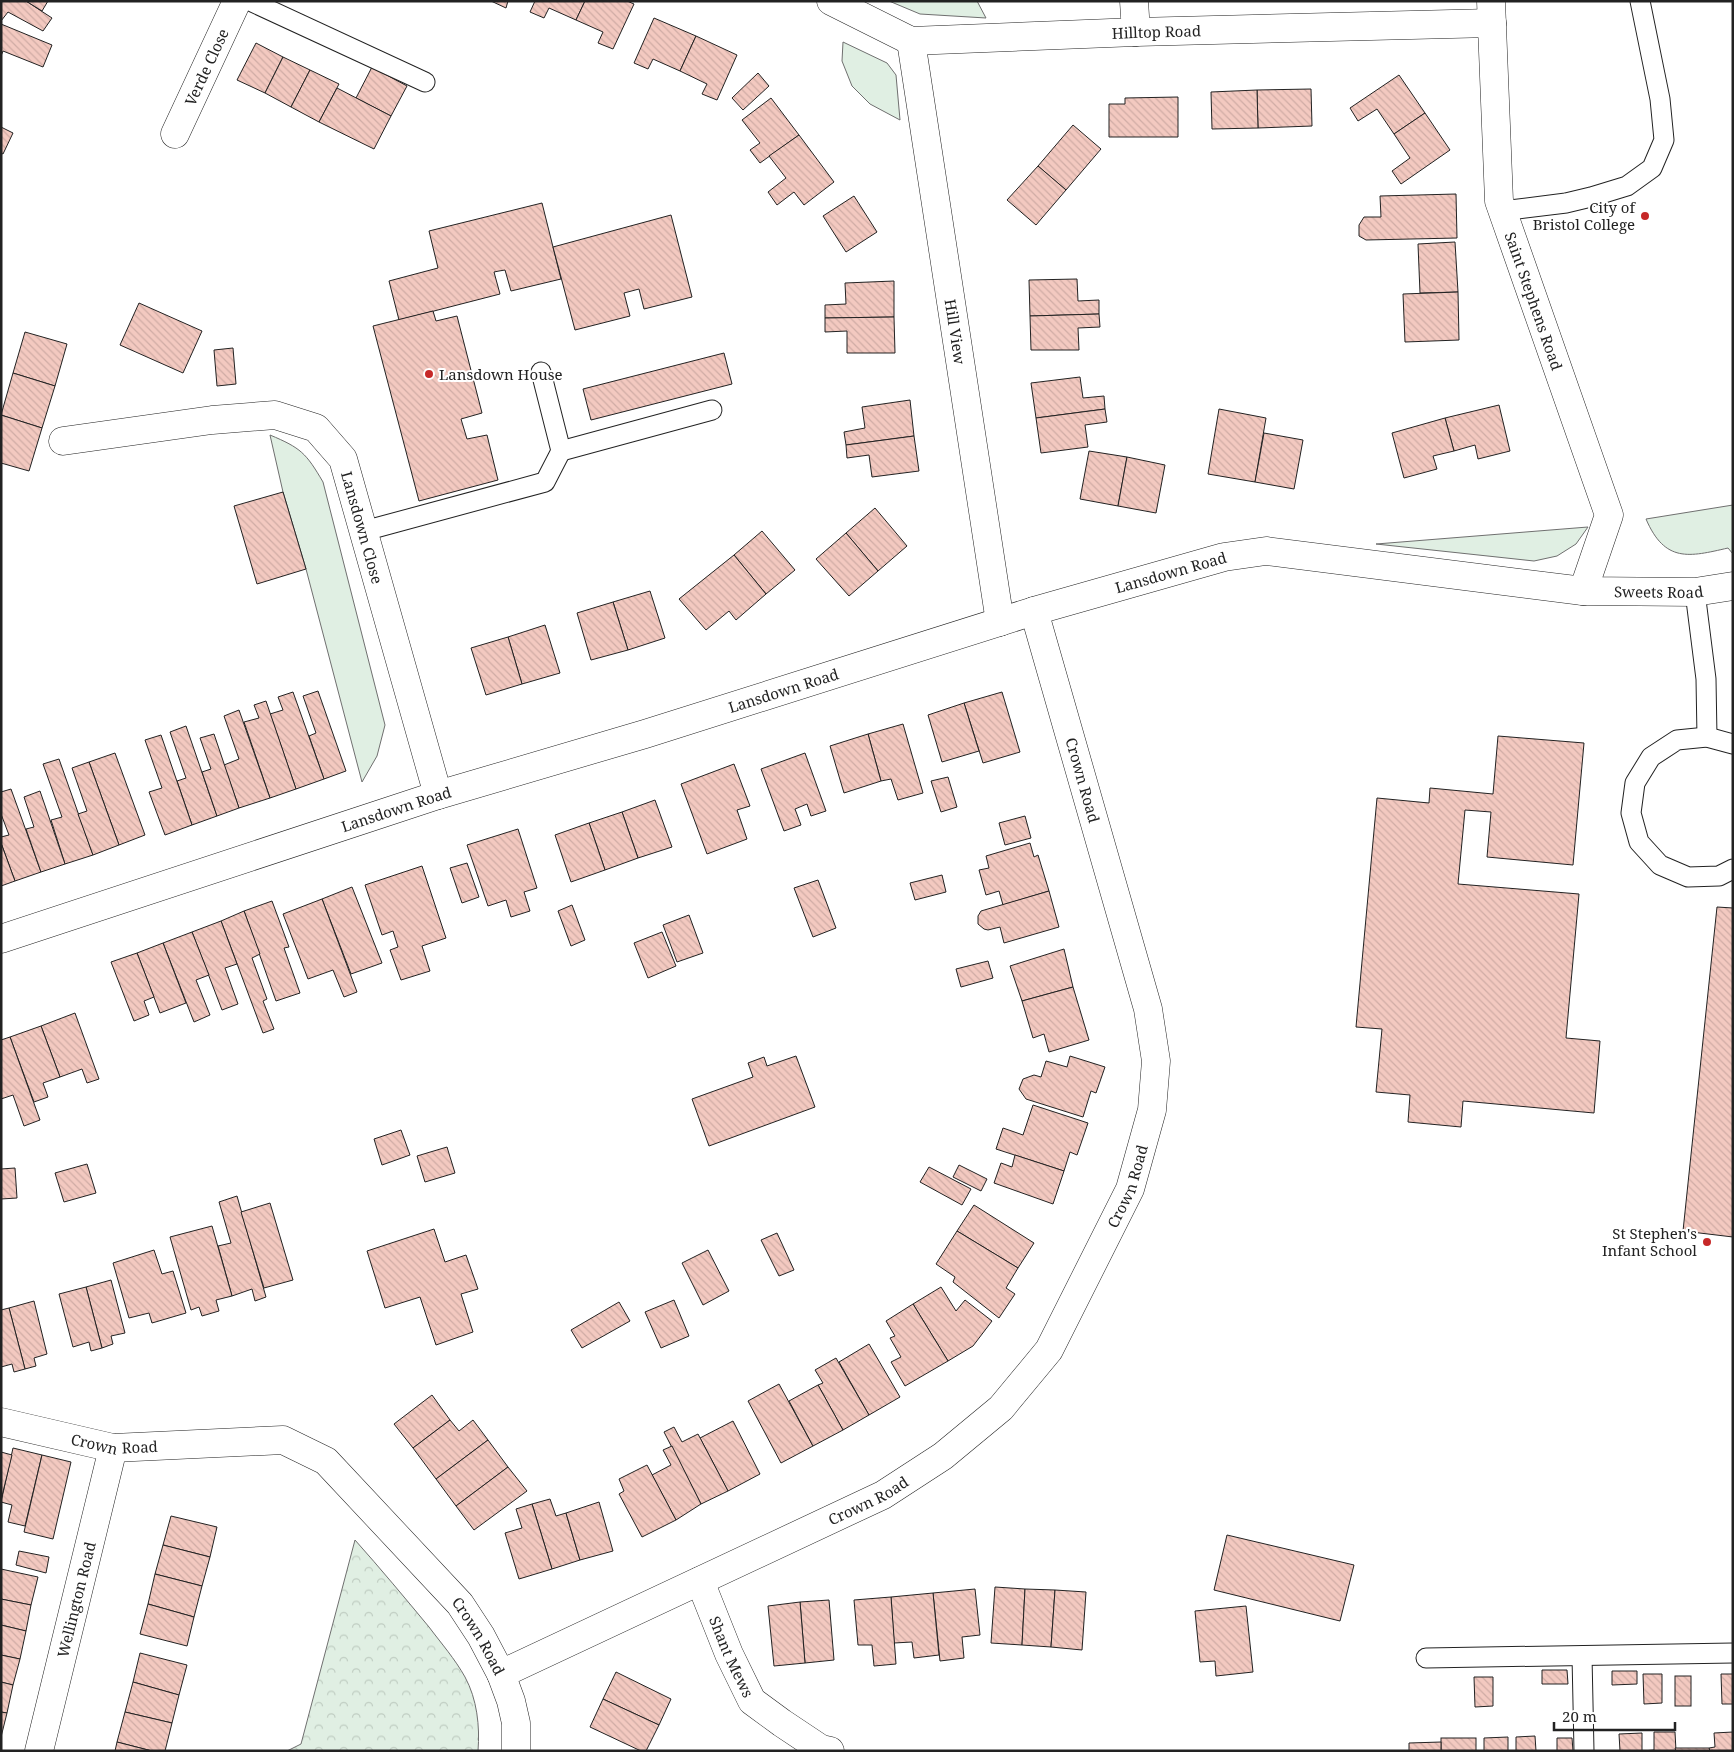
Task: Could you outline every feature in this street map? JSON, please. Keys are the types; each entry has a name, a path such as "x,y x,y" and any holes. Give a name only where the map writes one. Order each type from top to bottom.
{"street":[{"name":"Verde Close","path":"175,134 236,1"},
{"name":"Hilltop Road","path":"831,1 911,40 1136,32 1491,12"},
{"path":"1134,1 1136,32"},
{"name":"Saint Stephens Road","path":"1491,12 1499,200 1609,514 1583,590"},
{"name":"Hill View","path":"911,40 1000,622"},
{"name":"Lansdown Close","path":"63,441 212,420 275,415 316,428 344,459 438,795"},
{"name":"Lansdown Road","path":"1,939 438,795 645,734 1034,611 1224,557 1266,551 1583,590"},
{"name":"Sweets Road","path":"1583,590 1695,592 1733,586"},
{"name":"Crown Road","path":"1,1422 112,1448 283,1440 326,1461 460,1604 481,1636 501,1674 883,1495 943,1456 1001,1408 1048,1350 1130,1189 1152,1110 1156,1060 1148,1009 1034,611"},
{"name":"Wellington Road","path":"40,1751 112,1448"},
{"name":"Shant Mews","path":"700,1581 728,1654 752,1701 821,1749 830,1751"},
{"path":"501,1674 511,1701 516,1724 516,1751"}],"lane":[{"path":"250,1 425,82"},
{"path":"1502,211 1566,203 1627,186 1652,168 1664,140 1660,99 1640,1"},
{"path":"364,531 546,482 561,451 541,372"},
{"path":"561,451 712,410"},
{"path":"1695,592 1706,679 1707,737"},
{"path":"1733,744 1707,737 1677,740 1651,757 1635,783 1630,813 1639,842 1660,865 1688,877 1719,876 1733,869"},
{"path":"1426,1658 1733,1653"},
{"path":"1582,1656 1584,1751"}],"green space":[{"path":"889,1 977,1 986,18 920,14"},
{"path":"843,42 887,63 896,75 900,120 870,104 852,86 842,61"},
{"path":"270,435 302,452 323,482 385,725 377,756 362,782 306,569 283,492"},
{"path":"1733,505 1733,554 1728,548 1690,554 1670,550 1653,533 1646,519"},
{"path":"1588,527 1576,544 1557,556 1534,561 1376,544"},
{"path":"355,1540 429,1627 465,1677 477,1713 478,1751 287,1751 301,1744"}],"building":[{"path":"1,1 26,1 52,18 43,31 8,12 1,21"},
{"path":"26,1 48,1 42,11"},
{"path":"491,1 508,1 506,8"},
{"path":"535,1 585,1 576,20 549,8 544,18 530,12"},
{"path":"585,1 627,1 634,4 613,49 598,43 603,32 576,20"},
{"path":"654,18 696,36 680,71 653,59 648,69 634,63"},
{"path":"1,24 52,45 43,67 3,51 1,56"},
{"path":"696,36 737,55 717,100 702,94 707,84 680,71"},
{"path":"256,43 283,57 265,93 237,80"},
{"path":"283,57 310,70 291,107 265,93"},
{"path":"372,67 407,86 391,116 356,98"},
{"path":"310,70 339,84 319,122 291,107"},
{"path":"758,73 769,86 743,110 732,98"},
{"path":"1399,75 1425,113 1394,134 1377,109 1358,121 1350,108"},
{"path":"337,88 391,116 374,149 319,122"},
{"path":"1311,89 1312,126 1258,128 1257,90"},
{"path":"1257,90 1258,128 1212,129 1211,92"},
{"path":"1178,97 1178,137 1109,137 1109,104 1125,104 1125,98"},
{"path":"771,98 799,135 760,163 750,150 760,143 742,120"},
{"path":"1425,113 1450,150 1401,184 1392,171 1410,158 1394,134"},
{"path":"1073,125 1101,149 1066,190 1038,166"},
{"path":"1,127 13,133 3,154 1,153"},
{"path":"799,135 834,182 804,205 794,192 777,205 768,192 786,178 769,156"},
{"path":"1038,166 1066,190 1036,225 1007,200"},
{"path":"1456,194 1457,238 1366,240 1359,236 1359,225 1364,217 1381,217 1380,196"},
{"path":"854,196 877,232 846,252 823,216"},
{"path":"542,203 561,279 511,291 505,270 494,272 500,294 399,320 389,281 438,268 429,231"},
{"path":"671,215 692,297 644,309 639,289 624,293 630,316 575,330 553,247"},
{"path":"1455,242 1458,292 1420,293 1418,244"},
{"path":"1077,279 1078,301 1099,300 1099,314 1030,316 1029,280"},
{"path":"894,281 894,317 825,318 825,305 846,304 845,283"},
{"path":"1458,292 1459,340 1405,342 1403,294"},
{"path":"139,303 202,331 183,373 120,345"},
{"name":"Lansdown House","path":"433,311 436,321 457,316 482,413 461,419 467,439 487,435 498,480 419,501 373,326"},
{"path":"1099,314 1100,327 1078,328 1079,350 1031,350 1030,316"},
{"path":"894,317 895,353 847,353 847,331 825,332 825,318"},
{"path":"25,332 67,344 55,386 13,373"},
{"path":"233,348 236,384 217,386 214,350"},
{"path":"724,353 732,384 591,420 583,389"},
{"path":"13,373 55,386 42,428 1,415"},
{"path":"1080,377 1083,398 1104,396 1105,409 1036,418 1031,383"},
{"path":"910,400 914,436 846,445 844,432 865,428 862,407"},
{"path":"1499,405 1510,451 1478,459 1475,445 1454,451 1445,418"},
{"path":"1105,409 1107,422 1085,425 1088,447 1041,453 1036,418"},
{"path":"1219,409 1266,418 1255,482 1208,474"},
{"path":"1,415 42,428 29,471 1,463"},
{"path":"1445,418 1454,451 1433,456 1437,469 1404,478 1392,433"},
{"path":"1264,433 1303,440 1294,489 1255,482"},
{"path":"914,436 919,471 872,477 869,455 847,458 846,445"},
{"path":"1089,451 1127,457 1118,506 1080,499"},
{"path":"1127,457 1165,465 1156,513 1118,506"},
{"path":"283,492 306,569 257,584 234,506"},
{"path":"875,508 907,546 878,571 846,533"},
{"path":"762,531 795,570 766,594 734,555"},
{"path":"846,533 878,571 849,596 816,559"},
{"path":"734,555 766,594 736,620 729,611 706,630 679,599"},
{"path":"650,591 665,638 628,650 613,602"},
{"path":"613,602 628,650 591,660 577,613"},
{"path":"545,625 560,673 522,684 508,637"},
{"path":"508,637 522,684 486,695 471,648"},
{"path":"318,691 346,771 324,779 309,736 316,733 303,696"},
{"path":"293,692 324,779 296,789 270,714 283,710 278,697"},
{"path":"1002,692 1020,752 983,763 964,703"},
{"path":"266,701 296,789 270,798 244,722 259,718 254,705"},
{"path":"964,703 979,751 942,762 928,715"},
{"path":"239,710 270,798 239,808 224,765 239,759 224,716"},
{"path":"903,724 923,793 898,800 891,779 881,781 868,734"},
{"path":"186,726 217,816 192,825 177,781 186,778 170,732"},
{"path":"214,734 239,808 217,816 202,772 211,769 200,738"},
{"path":"868,734 881,781 844,793 830,746"},
{"path":"161,735 192,825 165,835 149,792 162,788 145,740"},
{"path":"1498,736 1584,743 1573,865 1487,857 1491,812 1465,810 1458,884 1579,894 1566,1038 1600,1041 1594,1113 1463,1101 1461,1127 1408,1122 1410,1095 1376,1092 1382,1029 1356,1027 1377,798 1429,803 1430,788 1493,794"},
{"path":"115,753 145,835 119,845 89,762"},
{"path":"805,753 826,811 811,816 807,804 795,809 801,825 784,831 761,769"},
{"path":"59,759 93,855 65,864 51,820 62,817 43,764"},
{"path":"89,762 119,845 93,855 78,814 87,811 72,768"},
{"path":"734,764 750,806 737,810 747,839 707,854 681,784"},
{"path":"948,777 957,807 941,812 931,781"},
{"path":"11,789 41,872 15,881 1,843 1,837 9,835 1,814 1,792"},
{"path":"40,791 65,864 41,872 26,829 34,827 24,797"},
{"path":"655,800 672,847 638,858 622,812"},
{"path":"622,812 638,858 605,870 589,823"},
{"path":"1025,816 1031,838 1005,845 999,823"},
{"path":"589,823 605,870 571,882 555,835"},
{"path":"518,829 537,888 524,892 530,911 511,917 506,900 488,906 467,845"},
{"path":"1,843 15,881 1,886"},
{"path":"1030,843 1034,857 1038,855 1049,891 1003,905 999,891 986,895 979,870 989,868 986,856"},
{"path":"467,863 479,897 462,903 450,868"},
{"path":"422,866 446,938 422,946 430,971 401,980 390,950 398,947 393,931 382,935 365,885"},
{"path":"942,875 946,892 915,900 910,883"},
{"path":"818,880 836,928 813,937 794,888"},
{"path":"352,887 382,963 351,974 322,899"},
{"path":"1049,891 1059,927 1004,943 1000,927 988,930 978,924 978,916 981,911"},
{"path":"322,899 357,992 344,997 333,970 308,979 283,914"},
{"path":"272,901 289,947 284,948 300,993 276,1001 244,911"},
{"path":"572,905 585,940 571,946 558,911"},
{"path":"1717,907 1733,908 1733,1237 1683,1231"},
{"path":"244,911 260,954 252,958 267,999 263,1001 274,1029 263,1033 221,921"},
{"path":"689,915 703,953 677,962 663,925"},
{"path":"221,921 237,964 225,968 238,1004 222,1010 192,932"},
{"path":"192,932 209,975 196,980 210,1015 194,1022 163,943"},
{"path":"662,932 676,966 648,978 634,943"},
{"path":"163,943 186,1003 160,1013 137,953"},
{"path":"1064,949 1073,987 1022,1001 1010,966"},
{"path":"137,953 154,997 144,1001 149,1015 134,1021 111,962"},
{"path":"988,961 993,978 961,987 956,969"},
{"path":"1073,987 1089,1040 1049,1052 1044,1034 1033,1038 1022,1001"},
{"path":"75,1013 99,1079 87,1083 82,1069 60,1077 41,1026"},
{"path":"41,1026 60,1077 43,1083 48,1097 34,1102 10,1037"},
{"path":"10,1037 40,1120 24,1126 13,1095 1,1099 1,1040"},
{"path":"796,1056 815,1107 709,1146 692,1099 753,1077 748,1063 764,1057 767,1066"},
{"path":"1070,1056 1105,1067 1096,1093 1091,1091 1083,1117 1026,1099 1019,1089 1023,1079 1034,1075 1041,1077 1046,1061 1067,1067"},
{"path":"1033,1105 1088,1123 1077,1155 1070,1152 1064,1171 996,1149 1003,1128 1023,1135"},
{"path":"401,1130 410,1155 382,1165 374,1139"},
{"path":"447,1147 455,1173 425,1182 417,1156"},
{"path":"1015,1155 1064,1171 1053,1204 994,1183 1001,1163 1012,1167"},
{"path":"87,1164 96,1193 64,1202 55,1173"},
{"path":"959,1165 987,1179 981,1191 953,1177"},
{"path":"929,1167 971,1189 962,1205 920,1182"},
{"path":"15,1168 17,1198 1,1199 1,1169"},
{"path":"237,1196 266,1297 255,1301 252,1289 232,1296 218,1246 231,1243 219,1202"},
{"path":"270,1203 293,1280 264,1288 241,1212"},
{"path":"974,1205 1034,1243 1018,1268 957,1231"},
{"path":"212,1226 232,1296 216,1300 219,1311 202,1316 199,1307 191,1310 170,1237"},
{"path":"434,1229 445,1262 466,1255 478,1289 461,1294 473,1332 436,1345 420,1297 385,1308 367,1251"},
{"path":"957,1231 1018,1268 1006,1288 1015,1294 999,1318 953,1282 955,1277 936,1264"},
{"path":"777,1233 794,1270 779,1276 761,1240"},
{"path":"154,1250 162,1274 173,1271 186,1313 152,1323 149,1313 129,1318 113,1263"},
{"path":"708,1250 729,1291 703,1305 682,1263"},
{"path":"111,1280 125,1333 111,1336 113,1344 102,1348 86,1287"},
{"path":"86,1287 102,1348 91,1351 89,1342 73,1347 59,1294"},
{"path":"941,1287 956,1311 965,1300 992,1321 973,1346 948,1361 913,1304"},
{"path":"674,1300 689,1336 661,1348 645,1312"},
{"path":"34,1301 47,1354 34,1358 36,1366 25,1369 9,1308"},
{"path":"619,1302 630,1321 582,1348 571,1330"},
{"path":"913,1304 948,1361 905,1386 891,1362 901,1357 890,1338 895,1336 886,1321"},
{"path":"9,1308 25,1369 14,1372 12,1364 1,1367 1,1310"},
{"path":"869,1344 900,1397 869,1415 839,1362"},
{"path":"836,1358 869,1415 843,1430 818,1385 823,1383 815,1370"},
{"path":"779,1384 813,1446 781,1463 748,1401"},
{"path":"818,1385 843,1430 813,1446 789,1401"},
{"path":"432,1395 450,1420 413,1448 394,1424"},
{"path":"450,1420 459,1431 473,1420 488,1440 436,1479 413,1448"},
{"path":"733,1421 760,1474 728,1491 700,1438"},
{"path":"674,1427 682,1442 698,1434 728,1491 701,1504 664,1432"},
{"path":"488,1440 508,1467 456,1506 436,1479"},
{"path":"672,1446 701,1504 676,1520 652,1475 671,1465 663,1450"},
{"path":"13,1448 42,1455 25,1526 8,1522 12,1505 1,1502"},
{"path":"1,1452 12,1455 1,1500"},
{"path":"42,1455 71,1462 53,1539 24,1532"},
{"path":"647,1465 676,1520 642,1537 619,1494 624,1491 619,1479"},
{"path":"508,1467 527,1491 474,1530 456,1506"},
{"path":"550,1499 556,1516 566,1513 580,1560 552,1569 532,1504"},
{"path":"599,1502 613,1551 580,1560 566,1513"},
{"path":"532,1504 552,1569 519,1579 505,1533 522,1528 516,1509"},
{"path":"171,1516 217,1527 210,1557 163,1545"},
{"path":"1227,1535 1354,1565 1340,1621 1214,1590"},
{"path":"163,1545 210,1557 202,1586 155,1574"},
{"path":"19,1551 49,1557 46,1573 16,1565"},
{"path":"1,1569 38,1577 31,1605 1,1599"},
{"path":"155,1574 202,1586 194,1617 148,1604"},
{"path":"995,1587 1025,1589 1022,1645 991,1643"},
{"path":"975,1589 980,1635 962,1637 964,1658 940,1661 933,1593"},
{"path":"1025,1589 1055,1590 1051,1647 1022,1645"},
{"path":"1055,1590 1086,1592 1082,1650 1051,1647"},
{"path":"933,1593 939,1655 914,1658 912,1642 894,1643 891,1597"},
{"path":"891,1597 896,1664 874,1666 872,1645 858,1645 854,1600"},
{"path":"1,1599 31,1605 26,1631 1,1625"},
{"path":"829,1600 834,1660 805,1663 800,1602"},
{"path":"800,1602 805,1663 774,1666 768,1606"},
{"path":"148,1604 194,1617 187,1646 140,1634"},
{"path":"1246,1606 1253,1672 1216,1676 1215,1661 1200,1662 1195,1611"},
{"path":"1,1625 26,1631 20,1659 1,1655"},
{"path":"140,1653 187,1665 179,1695 133,1682"},
{"path":"1,1655 20,1659 13,1685 1,1682"},
{"path":"1542,1670 1567,1670 1568,1684 1542,1684"},
{"path":"1612,1671 1637,1671 1637,1684 1612,1685"},
{"path":"616,1672 671,1699 659,1725 603,1699"},
{"path":"1643,1674 1662,1674 1662,1703 1644,1704"},
{"path":"1721,1674 1733,1674 1733,1704 1722,1704"},
{"path":"1675,1676 1691,1676 1691,1706 1675,1706"},
{"path":"1474,1677 1493,1677 1493,1706 1475,1707"},
{"path":"1,1682 13,1685 7,1713 1,1712"},
{"path":"133,1682 179,1695 172,1723 125,1712"},
{"path":"603,1699 659,1725 646,1751 641,1751 590,1727"},
{"path":"1,1712 7,1713 1,1737"},
{"path":"125,1712 172,1723 165,1751 152,1751 117,1742"},
{"path":"1654,1732 1675,1732 1676,1751 1642,1751 1654,1750"},
{"path":"1733,1732 1733,1751 1710,1751 1709,1748 1715,1747 1714,1733"},
{"path":"1642,1733 1642,1751 1620,1751 1619,1734"},
{"path":"1535,1736 1536,1751 1516,1751 1516,1737"},
{"path":"1508,1737 1508,1751 1484,1751 1484,1738"},
{"path":"1441,1738 1476,1738 1476,1751 1441,1751"},
{"path":"1557,1738 1572,1738 1573,1751 1557,1751"},
{"path":"117,1742 152,1751 115,1751"},
{"path":"1441,1742 1441,1751 1409,1751 1409,1743"},
{"path":"1675,1748 1709,1748 1710,1751 1676,1751"}],"place":[{"name":"City of Bristol College","path":"1645,216"},
{"name":"Lansdown House","path":"429,374"},
{"name":"St Stephen's Infant School","path":"1707,1242"}]}
